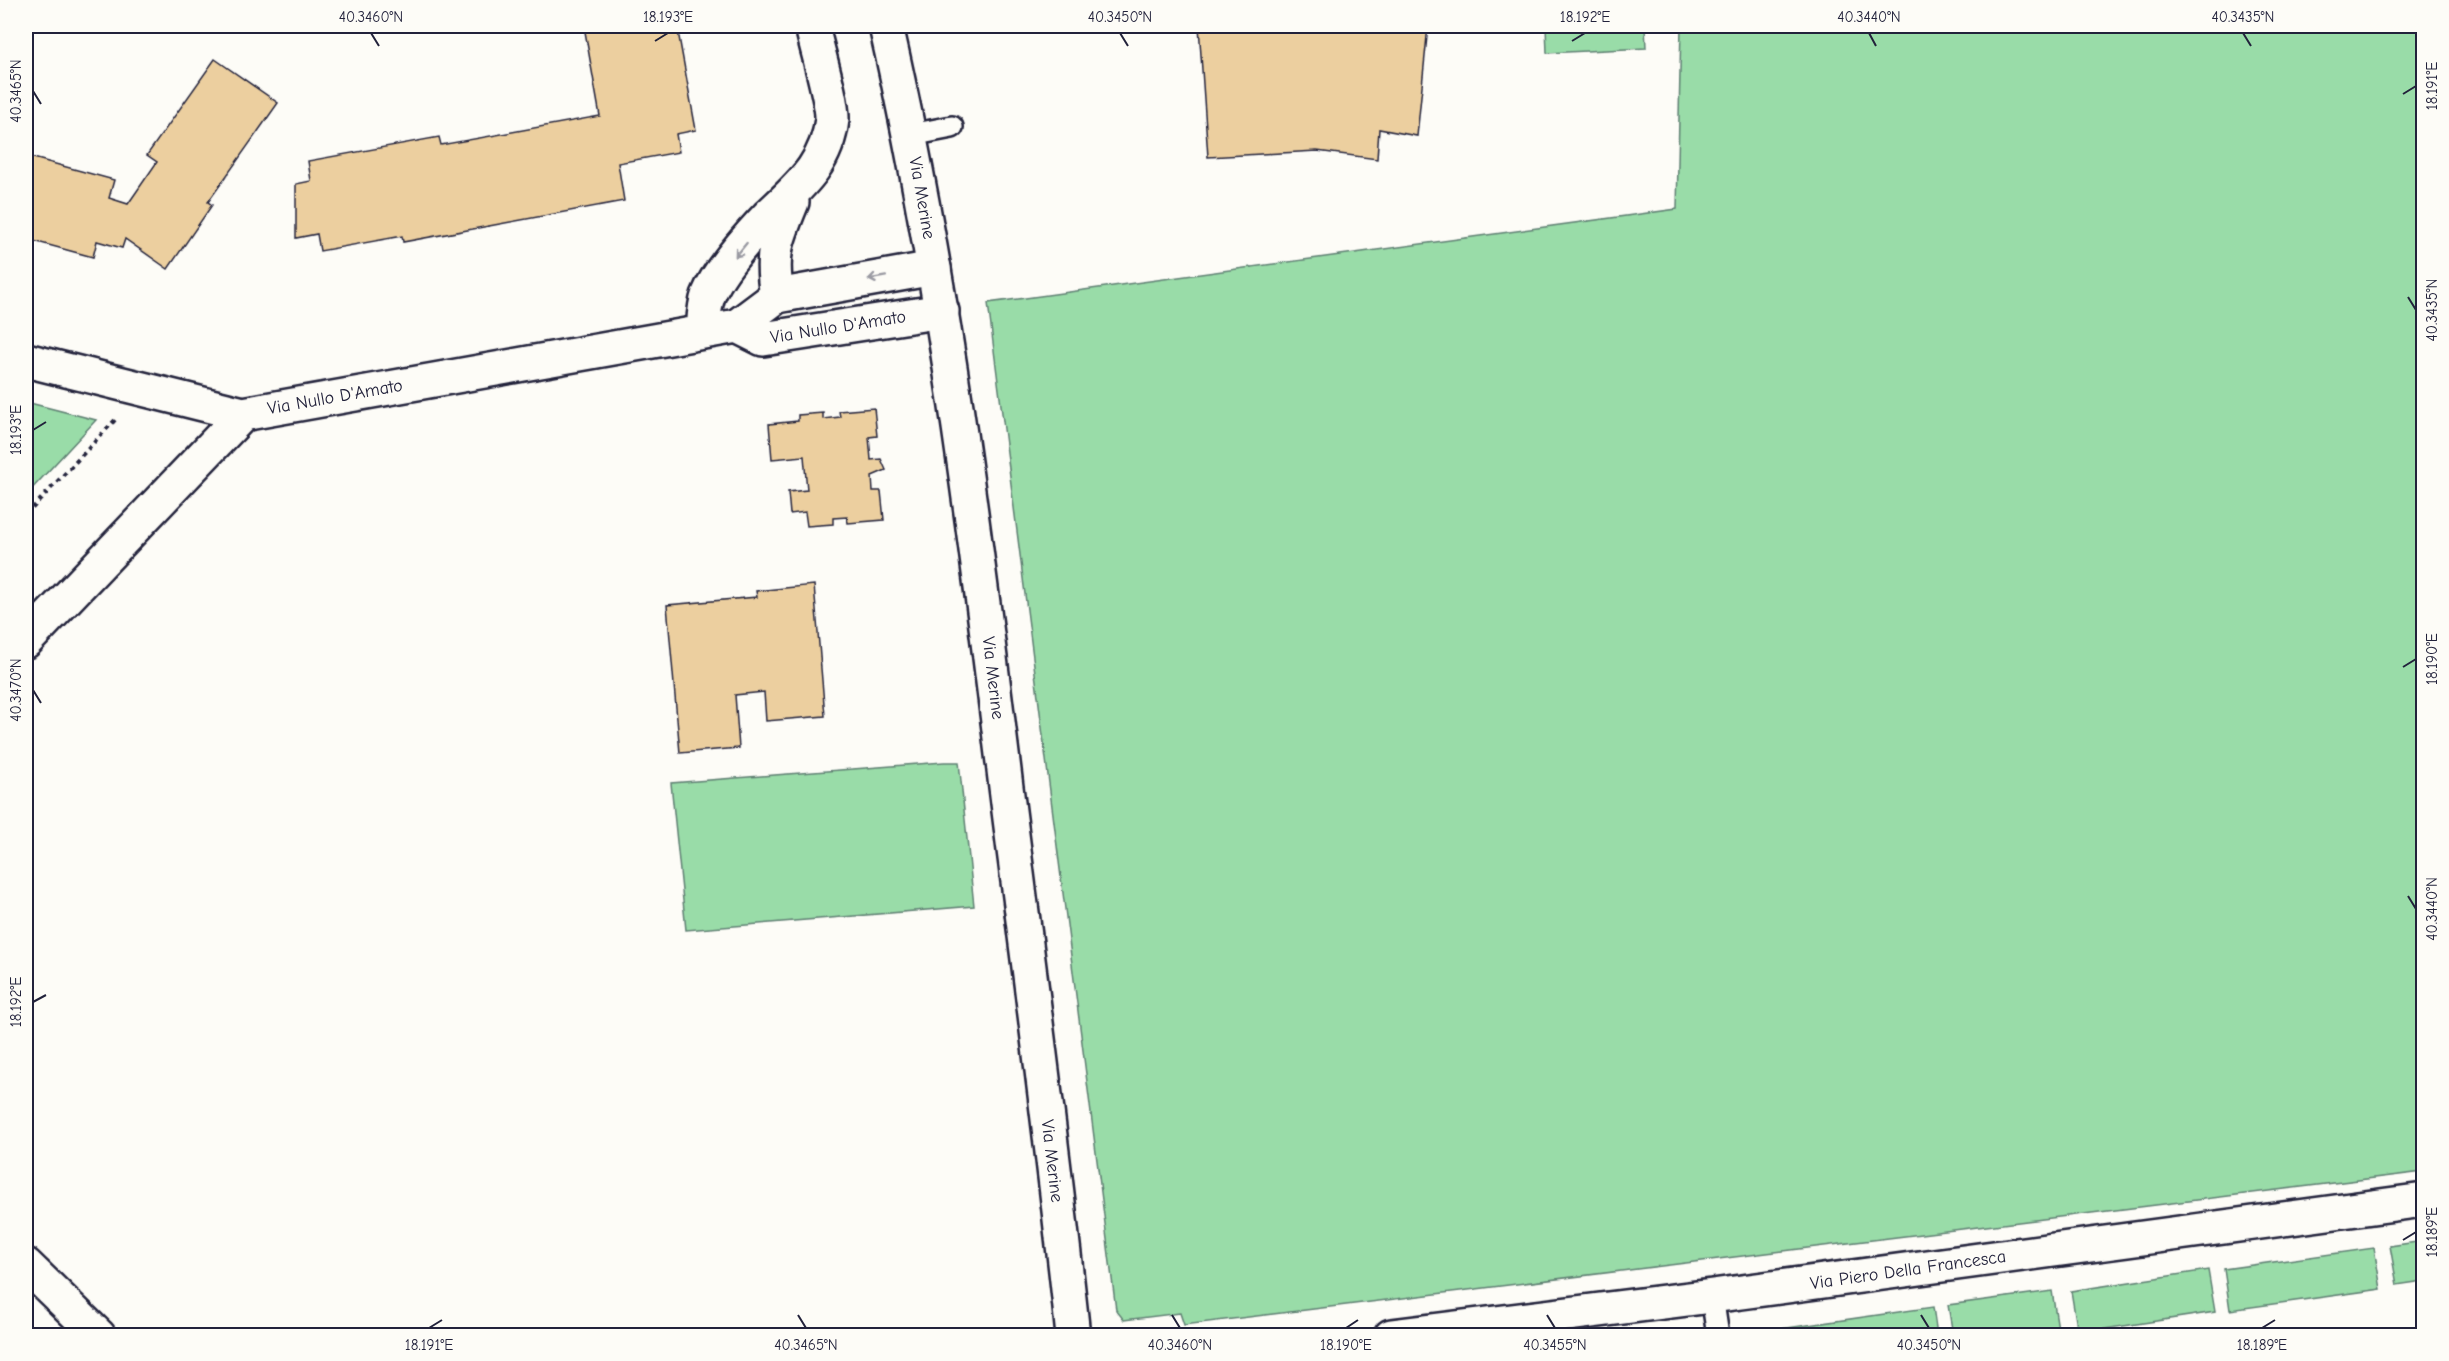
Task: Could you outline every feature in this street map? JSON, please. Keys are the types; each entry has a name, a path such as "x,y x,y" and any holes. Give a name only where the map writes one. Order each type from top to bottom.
{"street":[{"path":"703,332 707,298 717,278 768,217 796,192 818,162 828,139 832,116 812,26"},
{"name":"Via Merine","path":"886,26 911,135 942,311 977,554 1073,1335"},
{"path":"777,296 772,267 776,242 796,192"},
{"name":"Via Nullo D'Amato","path":"26,641 243,414 737,326 777,296 934,268"},
{"name":"Via Nullo D'Amato","path":"737,326 763,339 942,311"},
{"path":"26,360 243,414"},
{"name":"Via Piero Della Francesca","path":"1391,1335 1712,1296 2424,1200"},
{"path":"26,1265 99,1335"}],"lane":[{"path":"911,135 952,127"},
{"path":"1712,1296 1718,1335"}],"path":[{"path":"26,515 116,419"}],"green space":[{"path":"1546,26 1645,26 1646,48 1547,53"},
{"path":"1681,26 2423,26 2423,1172 1184,1325 1180,1313 1124,1320 1116,1310 988,303 1677,209"},
{"path":"26,402 96,420 26,495"},
{"path":"959,762 974,906 686,930 671,783"},
{"path":"2423,1241 2423,1281 2397,1285 2390,1246"},
{"path":"2374,1248 2381,1289 2230,1310 2224,1269"},
{"path":"2208,1270 2215,1312 2078,1333 2071,1291"},
{"path":"2052,1291 2059,1335 1953,1335 1948,1305"},
{"path":"1933,1307 1937,1335 1739,1335"}],"building":[{"path":"584,26 677,26 696,130 676,134 679,152 618,163 624,201 403,242 402,236 320,251 317,234 296,238 296,184 311,181 308,161 439,137 441,145 600,116"},
{"path":"1199,26 1428,26 1417,136 1379,129 1377,159 1317,151 1208,157"},
{"path":"215,59 278,103 208,202 212,205 168,269 125,239 122,248 97,241 93,257 26,239 26,156 114,180 109,198 128,204 157,162 147,155"},
{"path":"874,408 877,436 869,437 871,460 881,459 886,470 872,476 873,491 881,491 884,520 848,523 847,517 833,518 833,524 807,526 805,512 790,514 788,492 807,490 804,456 772,459 769,424 798,421 798,415 823,413 823,419 840,417 839,411"},
{"path":"814,585 825,716 766,721 764,692 735,695 739,748 680,753 667,605 757,597 756,591"}]}
